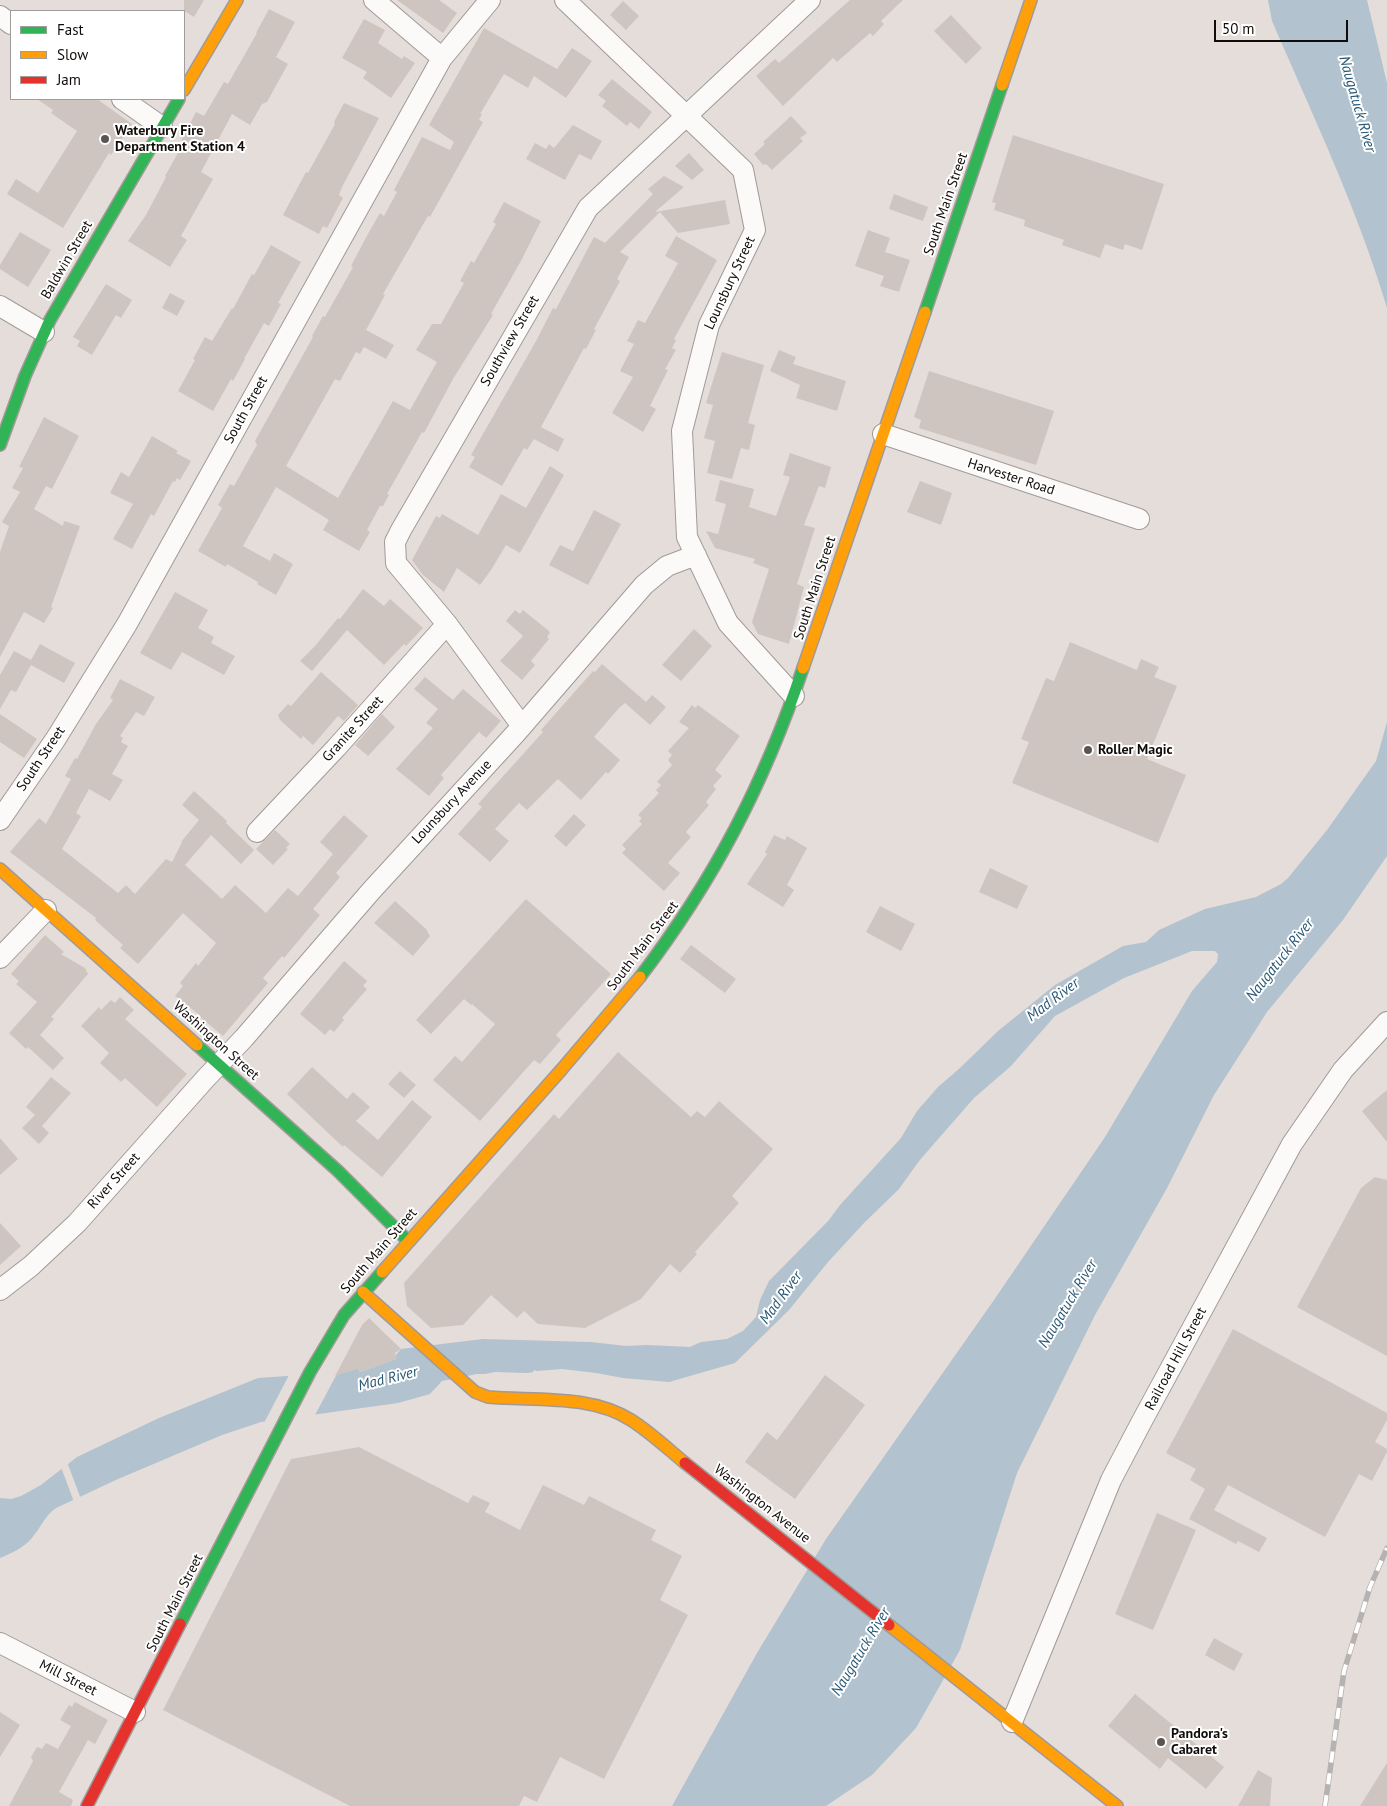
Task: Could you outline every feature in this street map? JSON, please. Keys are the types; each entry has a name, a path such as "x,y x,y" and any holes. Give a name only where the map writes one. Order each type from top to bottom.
{"main road":[{"path":"185,88 237,0"},
{"name":"South Main Street","path":"87,1806 310,1372 344,1315 608,1016 641,976 672,936 707,881 749,805 794,696 1031,0"},
{"name":"Baldwin Street","path":"0,445 25,376 44,332 178,100"},
{"name":"Washington Street","path":"0,869 338,1171 408,1241"},
{"name":"Washington Avenue","path":"363,1292 475,1392 488,1397 586,1403 604,1407 620,1414 643,1428 1117,1806"}],"street":[{"path":"374,0 442,58"},
{"name":"South Street","path":"0,820 55,740 127,624 442,58 490,0"},
{"name":"Lounsbury Street","path":"565,0 743,170 755,230 709,325 682,431 687,537 728,623 794,696"},
{"name":"Southview Street","path":"522,726 447,624 396,563 395,542 400,530 588,208 810,0"},
{"path":"123,100 162,127"},
{"path":"0,306 44,332"},
{"name":"Harvester Road","path":"883,434 1139,519"},
{"name":"Lounsbury Avenue","path":"219,1064 244,1038 378,884 522,726 652,577 675,562 696,555"},
{"name":"Granite Street","path":"257,832 336,748 447,624"},
{"path":"0,958 46,910"},
{"name":"Railroad Hill Street","path":"1012,1722 1111,1480 1142,1421 1292,1144 1343,1070 1387,1022"},
{"name":"River Street","path":"0,1290 31,1266 77,1223 219,1064"},
{"name":"Mill Street","path":"0,1643 135,1712"}],"water":[{"name":"Naugatuck River","path":"1268,0 1367,0 1387,83 1387,308 1363,235 1272,21"},
{"path":"1387,722 1387,856 1343,920 1267,1012 1214,1095 1166,1190 1095,1315 1017,1473 960,1650 916,1728 872,1775 826,1806 672,1806 757,1653 826,1539 994,1300 1105,1137 1192,991 1217,962 1218,954 1215,951 1192,951 1124,978 1055,1016 1011,1066 974,1098 919,1161 899,1189 828,1262 789,1310 735,1363 669,1382 623,1378 562,1369 534,1370 528,1373 495,1372 477,1374 442,1381 430,1394 398,1403 261,1422 222,1435 118,1479 56,1508 49,1514 28,1542 0,1558 0,1498 11,1499 21,1496 41,1485 77,1457 159,1418 258,1378 346,1372 358,1368 360,1372 396,1359 396,1355 401,1349 483,1339 690,1347 701,1342 727,1339 743,1331 756,1317 760,1300 769,1281 829,1220 840,1205 901,1138 917,1111 938,1087 998,1031 1055,985 1123,946 1146,942 1159,930 1205,909 1256,897 1281,884 1288,878 1327,830 1376,761"}],"pier":[{"path":"339,1370 314,1417 264,1423 289,1375"},
{"path":"67,1462 81,1499 74,1502 61,1467"}],"building":[{"path":"184,0 204,0 194,17 184,10"},
{"path":"397,0 439,0 457,13 443,33"},
{"path":"850,0 903,0 881,21 884,24 873,36 870,33 837,62 833,58 783,106 756,76 775,59 779,63"},
{"path":"623,1 639,16 626,30 610,15"},
{"path":"269,9 295,22 276,57 288,64 267,102 262,104 250,125 232,114 201,172 213,179 181,236 187,240 170,267 128,241 146,215 184,142 181,141 196,112 204,116 224,82 228,84"},
{"path":"951,15 982,48 966,64 934,31"},
{"path":"364,19 385,30 378,43 402,59 404,56 415,63 391,98 363,78 367,72 342,58"},
{"path":"484,28 557,69 572,48 592,61 566,98 534,76 528,88 504,74 480,114 482,114 479,120 483,122 430,217 428,216 383,294 385,295 366,330 394,345 386,359 364,347 360,354 356,352 340,381 335,379 286,466 338,498 393,401 410,410 437,362 416,350 432,324 441,324 464,283 460,281 471,261 474,263 496,224 493,222 504,202 541,221 491,314 493,315 453,379 424,433 422,432 387,494 389,495 383,506 380,506 367,530 370,532 359,551 323,530 329,520 276,487 243,546 270,561 274,553 293,564 276,595 227,564 226,567 198,551 222,508 218,505 230,484 234,486 257,445 255,441 323,316 325,317 353,267 351,266 369,232 380,213 384,216 397,192 394,190 422,137 450,150 454,142 429,125"},
{"path":"612,79 652,112 639,129 630,122 627,126 602,106 606,101 598,95"},
{"path":"38,100 98,100 132,124 111,155 109,153 63,228 7,194 16,179 38,193 77,131 51,113 53,110"},
{"path":"344,103 379,118 342,187 339,195 343,198 327,228 323,226 319,234 283,215 335,124 334,122"},
{"path":"791,116 807,133 800,138 803,141 772,170 766,164 763,165 754,154 765,144 763,142"},
{"path":"573,125 602,141 591,160 579,154 565,180 526,159 535,143 546,149 549,144 554,148"},
{"path":"1013,135 1164,184 1142,250 1125,244 1123,250 1105,244 1100,258 1062,245 1064,240 1024,226 1025,220 994,210 996,203 992,202"},
{"path":"689,153 704,170 692,180 675,166"},
{"path":"664,176 684,187 655,212 725,200 730,224 678,233 660,212 620,252 629,257 617,279 620,281 594,329 596,330 586,349 584,348 541,427 564,439 558,452 534,439 527,450 524,448 502,486 469,467 475,457 471,455 553,308 556,309 594,237 605,243 653,194 648,189"},
{"path":"894,194 928,207 923,221 889,209"},
{"path":"868,230 890,238 885,252 910,260 899,292 880,286 884,276 855,266"},
{"path":"20,232 51,250 28,287 0,269 0,265"},
{"path":"676,236 717,260 674,339 676,340 672,348 676,350 665,369 668,370 650,406 656,409 643,432 612,413 633,377 620,371 634,344 627,341 638,320 645,323 678,263 665,256"},
{"path":"271,245 301,262 278,303 281,304 269,326 264,323 233,381 231,379 213,411 178,391 205,337 212,341"},
{"path":"106,284 132,300 121,318 116,315 92,355 77,346 80,341 73,337"},
{"path":"170,293 185,301 177,316 162,308"},
{"path":"779,350 796,357 793,364 846,381 837,411 796,398 800,385 770,371"},
{"path":"722,352 764,365 748,423 755,425 749,450 741,448 732,479 707,473 715,441 704,438 713,405 706,403"},
{"path":"929,371 1054,411 1036,465 919,428 921,420 914,417"},
{"path":"44,417 79,436 52,489 46,486 34,509 63,526 64,521 80,526 51,607 53,608 44,623 24,612 0,657 0,552 9,526 2,522 20,492 12,488 23,468 19,467"},
{"path":"152,436 191,461 180,480 177,478 175,482 173,481 154,516 151,514 132,549 113,539 133,504 110,493 121,472 129,477"},
{"path":"790,453 831,467 825,488 819,486 804,525 815,528 797,584 804,587 789,644 758,634 752,622 769,569 753,563 755,559 715,548 706,531 718,534 726,504 715,501 720,480 754,489 749,507 776,516 790,477 783,475"},
{"path":"550,466 564,475 520,553 506,545 480,585 457,568 444,592 423,575 412,560 436,516 440,518 442,514 478,535 501,494 526,508"},
{"path":"920,481 952,493 941,525 907,512"},
{"path":"594,510 621,524 588,585 549,565 560,545 573,551"},
{"path":"363,589 384,606 390,599 423,628 384,665 347,630 312,671 300,661 338,618 340,619"},
{"path":"175,592 208,610 198,628 214,637 211,643 235,656 224,675 182,652 171,670 140,653"},
{"path":"515,610 520,614 523,610 550,632 547,637 549,639 531,661 535,665 522,680 500,661 523,636 506,621"},
{"path":"694,629 712,646 681,681 662,665"},
{"name":"Roller Magic","path":"1070,642 1137,670 1141,659 1159,667 1154,677 1177,686 1147,759 1186,775 1158,843 1012,783 1029,742 1021,739 1046,678 1054,681"},
{"path":"40,644 75,663 64,683 31,665 16,692 11,690 0,709 0,675 14,651 31,660"},
{"path":"602,664 646,702 652,695 666,707 650,725 625,703 619,708 594,737 620,760 608,774 606,772 581,800 558,779 527,810 519,803 495,829 509,841 490,862 458,834 482,807 478,804 543,732 541,730 593,671 595,672"},
{"path":"321,672 358,705 344,721 338,716 313,745 303,736 301,739 280,720 278,715 288,704 291,706"},
{"path":"425,677 453,700 463,689 501,721 486,738 479,732 441,775 444,778 429,796 396,769 433,728 426,723 438,709 414,689"},
{"path":"120,679 155,697 144,716 136,712 120,736 123,738 121,742 128,746 112,774 123,780 110,801 89,789 76,813 81,816 62,849 118,893 126,885 135,894 166,859 172,862 181,842 199,820 182,805 194,791 227,821 226,823 254,850 241,864 211,835 185,865 222,899 235,885 266,913 288,888 298,896 333,854 320,842 344,815 368,836 336,873 340,877 313,909 320,915 284,958 282,956 263,978 268,983 223,1036 175,996 183,986 180,983 196,963 198,966 216,943 183,913 138,964 120,948 123,945 95,920 96,918 10,852 39,818 46,824 71,779 65,776 75,758 77,759 96,724 113,700 110,698"},
{"path":"692,705 695,708 698,705 740,736 715,770 722,776 713,786 716,789 706,802 709,805 686,832 691,837 668,863 680,873 664,891 622,853 626,849 622,845 642,824 639,821 642,818 638,815 659,793 656,790 661,785 657,782 672,765 668,760 672,755 668,751 689,728 679,722"},
{"path":"0,714 37,739 24,758 0,742"},
{"path":"382,714 395,727 368,756 355,745"},
{"path":"574,814 586,825 566,847 554,836"},
{"path":"275,830 290,844 286,848 288,849 273,865 256,849"},
{"path":"774,835 785,840 787,836 807,848 787,885 794,890 783,907 747,884 767,854 765,852"},
{"path":"990,868 1028,886 1017,909 979,892"},
{"path":"526,899 611,974 556,1035 561,1040 540,1064 534,1060 480,1121 433,1080 455,1056 462,1062 495,1024 464,999 431,1034 416,1020"},
{"path":"395,901 426,929 430,936 413,956 374,923"},
{"path":"880,906 915,924 901,951 866,932"},
{"path":"45,935 64,952 61,954 85,968 88,974 51,1017 54,1019 40,1035 64,1058 53,1070 28,1047 26,1049 9,1033 37,1002 16,984 19,981 11,974"},
{"path":"691,945 736,979 725,993 680,959"},
{"path":"344,961 367,981 363,986 367,989 342,1018 344,1020 334,1032 330,1029 325,1035 300,1014"},
{"path":"120,997 134,1010 125,1019 187,1074 157,1107 125,1078 121,1082 100,1063 109,1053 81,1026 99,1007 101,1010 111,1000 115,1003"},
{"path":"618,1052 691,1117 697,1111 705,1117 719,1101 773,1149 732,1196 739,1203 695,1252 697,1254 680,1273 670,1264 641,1299 585,1328 538,1324 524,1311 517,1318 491,1295 463,1325 431,1328 407,1306 404,1283 554,1114 559,1119"},
{"path":"312,1067 347,1099 353,1092 370,1107 356,1121 378,1140 412,1100 432,1117 382,1177 344,1145 343,1147 287,1094"},
{"path":"400,1071 416,1085 404,1098 388,1084"},
{"path":"51,1077 71,1093 42,1126 49,1133 39,1144 22,1128 35,1115 26,1107"},
{"path":"1387,1090 1387,1142 1362,1111"},
{"path":"0,1138 18,1159 0,1175"},
{"path":"1375,1177 1387,1180 1387,1356 1297,1307 1361,1188"},
{"path":"0,1223 21,1246 0,1265"},
{"path":"369,1318 401,1349 395,1353 397,1359 360,1372 358,1368 335,1376 362,1325"},
{"path":"1233,1329 1387,1413 1387,1420 1375,1442 1387,1449 1387,1452 1372,1481 1359,1474 1325,1537 1228,1485 1214,1510 1267,1538 1259,1552 1238,1541 1236,1544 1189,1519 1205,1489 1190,1480 1196,1469 1166,1453"},
{"path":"825,1375 865,1405 795,1499 745,1462 767,1432 777,1440"},
{"path":"359,1447 468,1503 473,1495 490,1503 485,1512 520,1530 543,1485 584,1505 589,1496 656,1530 651,1540 682,1556 660,1600 688,1615 604,1779 560,1757 537,1802 524,1796 519,1806 350,1806 163,1710 291,1459"},
{"path":"1157,1513 1196,1530 1153,1630 1115,1614"},
{"path":"1214,1638 1243,1654 1234,1671 1205,1655"},
{"name":"Pandora's Cabaret","path":"1135,1694 1224,1767 1206,1789 1168,1758 1160,1769 1108,1726"},
{"path":"75,1702 108,1720 95,1744 88,1740 59,1792 73,1800 71,1806 9,1806 33,1761 31,1757 37,1747 42,1749 46,1743 58,1749 71,1726 60,1720 69,1705 72,1707"},
{"path":"0,1712 20,1725 0,1757"},
{"path":"1387,1763 1387,1806 1360,1806"},
{"path":"1258,1770 1272,1778 1270,1806 1238,1806"}],"railway":[{"path":"1325,1806 1344,1671 1370,1587 1387,1548"}],"traffic: fast":[{"path":"925,312 1002,85"},
{"path":"0,445 25,376 50,320 178,100"},
{"path":"640,977 667,941 691,904 735,830 771,752 803,668"},
{"path":"197,1045 338,1171 408,1241"},
{"path":"180,1624 310,1372 344,1315 382,1272"}],"traffic: slow":[{"path":"185,88 237,0"},
{"path":"1002,85 1031,0"},
{"path":"803,668 925,312"},
{"path":"0,869 197,1045"},
{"path":"382,1272 562,1069 640,977"},
{"path":"363,1292 475,1392 488,1397 561,1400 598,1406 631,1420 685,1463"},
{"path":"889,1625 1117,1806"}],"traffic: jam":[{"path":"685,1463 889,1625"},
{"path":"87,1806 180,1624"}],"place":[{"name":"Waterbury Fire Department Station 4","path":"105,139"},
{"name":"Roller Magic","path":"1088,750"},
{"name":"Pandora's Cabaret","path":"1161,1742"}],"water label":[{"name":"Mad River","path":"1053,1000"},
{"name":"Mad River","path":"781,1298"},
{"name":"Mad River","path":"388,1379"}]}
